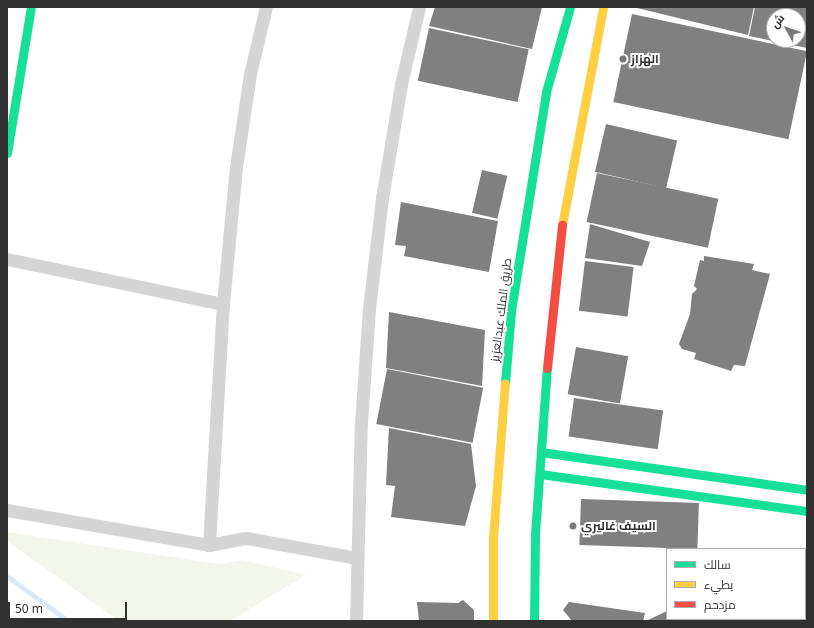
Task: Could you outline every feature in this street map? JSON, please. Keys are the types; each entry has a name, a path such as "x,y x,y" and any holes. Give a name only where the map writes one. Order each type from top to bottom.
{"main road":[{"path":"7,152 31,7"},
{"name":"طريق الملك عبدالعزيز","path":"493,621 493,538 511,311 546,92 570,7"},
{"path":"534,621 541,452 551,320 567,186 603,7"},
{"path":"541,452 807,490"},
{"path":"540,474 807,511"}],"street":[{"path":"209,545 223,304 236,167 250,74 266,7"},
{"path":"356,621 357,558 368,309 382,198 401,84 419,7"},
{"path":"7,259 223,304"},
{"path":"7,510 209,545 246,538 357,558"}],"shaded area":[{"path":"7,532 219,564 243,560 306,575 230,621 119,621 7,541"},
{"path":"14,608 28,621 11,621"}],"building":[{"path":"435,7 542,7 532,49 429,26"},
{"path":"633,7 754,7 748,35"},
{"path":"755,7 807,7 807,48 806,8 766,8 766,40 749,36"},
{"path":"632,14 766,42 766,48 792,48 807,51 788,139 613,102"},
{"path":"429,28 529,49 518,102 418,81"},
{"path":"606,124 677,140 666,188 595,172"},
{"path":"482,170 507,176 497,219 472,213"},
{"path":"597,173 718,199 708,248 587,222"},
{"path":"401,202 498,221 489,272 404,256 406,246 395,245"},
{"path":"590,224 650,242 642,266 585,258"},
{"path":"704,256 754,264 752,270 770,274 745,366 734,365 731,371 694,359 696,353 682,349 679,344 690,314 692,294 697,289 694,286 700,260 704,261"},
{"path":"585,261 634,267 628,317 579,311"},
{"path":"389,312 485,330 482,386 386,368"},
{"path":"576,347 628,356 620,403 568,394"},
{"path":"387,369 483,388 473,443 376,424"},
{"path":"574,398 663,411 658,449 569,437"},
{"path":"389,428 471,444 476,486 465,526 391,517 395,486 386,485"},
{"path":"581,499 699,503 697,548 579,545"},
{"path":"463,600 474,610 474,621 419,621 417,602 458,603"},
{"path":"569,602 645,613 643,621 572,621 563,610"},
{"path":"666,611 666,620 691,621 646,621"}],"waterway":[{"path":"7,576 68,621"}],"traffic: fast":[{"path":"7,153 31,7"},
{"path":"505,383 511,311 546,92 570,7"},
{"path":"534,621 535,534 547,368"},
{"path":"541,452 807,490"},
{"path":"540,474 807,511"}],"traffic: slow":[{"path":"562,225 603,7"},
{"path":"493,621 493,538 505,383"}],"traffic: jam":[{"path":"547,368 562,225"}],"place":[{"name":"الهزاز","path":"623,59"},
{"name":"السيف غاليري","path":"573,526"}]}
